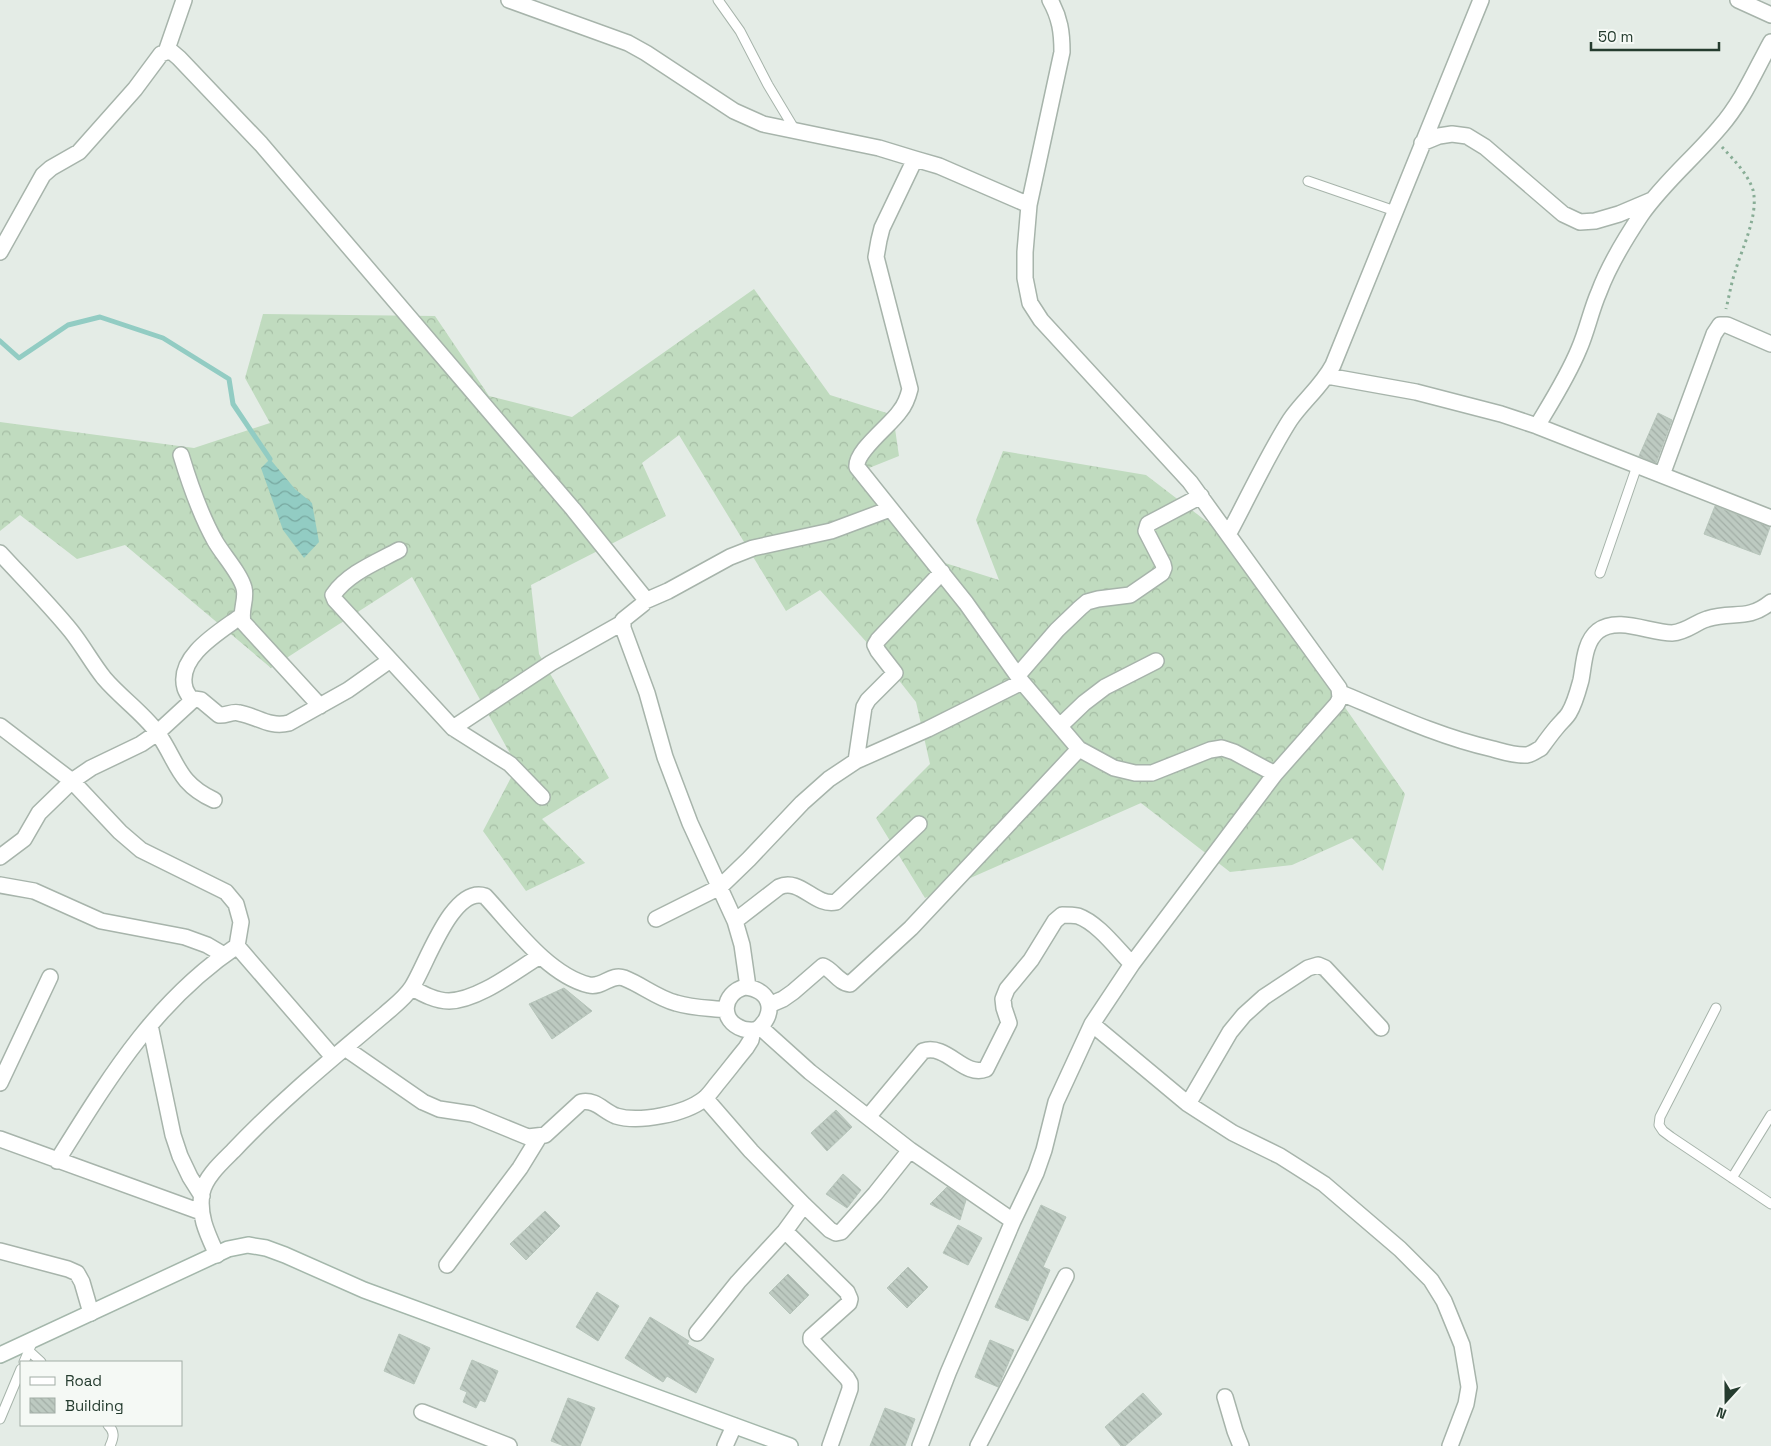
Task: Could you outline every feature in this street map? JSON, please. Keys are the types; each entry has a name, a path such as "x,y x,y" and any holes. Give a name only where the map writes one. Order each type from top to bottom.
{"street":[{"path":"166,52 184,0"},
{"path":"509,0 628,43 734,111 763,124 878,148 939,166 1029,205"},
{"path":"1050,0 1056,10 1062,31 1062,52 1029,205 1024,278 1030,303 1041,320 1190,482 1229,533 1341,693 1439,734 1466,743 1516,755 1526,755 1541,748 1569,714 1580,682 1588,646 1597,632 1604,628 1617,626 1633,626 1662,632 1684,631 1704,619 1715,616 1758,612 1771,602"},
{"path":"1229,533 1285,428 1299,406 1327,376 1333,365 1481,0"},
{"path":"1738,0 1771,15"},
{"path":"1537,426 1569,373 1580,348 1598,292 1609,269 1642,215 1666,184 1721,126 1742,97 1771,42"},
{"path":"0,252 43,175 51,168 79,152 135,89 161,54 172,52 261,144 573,509 643,596 645,601"},
{"path":"1422,143 1439,136 1452,134 1467,136 1485,147 1563,214 1580,222 1595,221 1620,214 1654,200"},
{"path":"915,159 882,228 876,257 910,389 906,402 900,412 859,456 856,463 860,472 942,572 1020,678 1080,749 1114,768 1135,773 1158,771 1210,750 1222,748 1234,752 1275,774"},
{"path":"1662,475 1714,334 1720,325 1727,325 1771,344"},
{"path":"1327,376 1416,392 1501,414 1537,426 1771,518"},
{"path":"181,455 194,497 204,519 215,541 243,585 245,602 241,616 242,622 320,706"},
{"path":"656,919 720,888 802,803 829,779 856,761 928,729 1020,678 1057,630 1087,602 1130,595 1162,573 1163,564 1146,531 1148,524 1201,496"},
{"path":"453,728 551,663 622,623 645,601 668,591 730,557 753,548 831,531 890,509"},
{"path":"399,550 363,569 338,588 333,595 334,600 453,728 510,764 542,796"},
{"path":"0,552 72,632 105,680 157,733 179,772 199,793 214,800"},
{"path":"856,761 864,708 868,700 895,673 875,645 942,572"},
{"path":"192,702 184,687 184,679 192,656 203,644 241,616"},
{"path":"622,623 647,693 665,757 690,823 735,921 742,945 748,987"},
{"path":"0,857 24,839 39,813 72,781 90,768 141,744 197,699 220,715 236,712 266,723 280,725 289,723 348,690 390,661"},
{"path":"1060,726 1105,687 1156,661"},
{"path":"920,1446 948,1373 1013,1221 1036,1173 1056,1102 1092,1024 1132,964 1275,774 1337,704 1341,693"},
{"path":"0,726 72,781 120,832 141,850 226,892 236,904 241,922 237,946 202,971 164,1007 105,1085 58,1161"},
{"path":"769,1005 783,999 823,966 843,982 850,984 911,928 1080,749"},
{"path":"735,921 785,884 794,885 823,902 836,902 919,824"},
{"path":"0,885 34,891 101,921 185,937 207,945 224,955"},
{"path":"217,1255 207,1234 201,1212 202,1192 210,1178 267,1117 333,1057 401,1000 412,988 449,918 471,896 479,894 486,896 540,956 567,977 582,983 599,986 612,977 624,978 676,1004 726,1010"},
{"path":"868,1117 923,1051 929,1049 938,1050 973,1070 980,1072 986,1070 1009,1023 1003,999 1007,989 1024,970 1055,921 1062,915 1076,915 1085,919 1132,964"},
{"path":"237,946 333,1057"},
{"path":"412,988 429,997 448,1001 466,998 494,985 540,956"},
{"path":"1188,1104 1230,1032 1244,1015 1264,997 1308,968 1318,965 1324,968 1381,1028"},
{"path":"0,1083 50,976"},
{"path":"345,1048 423,1102 440,1109 472,1114 523,1136 538,1137 545,1135 581,1102 593,1102 616,1116 648,1117 668,1115 705,1098 746,1048 756,1029 766,1020 769,1012 768,999 752,988 739,989 733,992 728,999 726,1014 733,1023 742,1029 756,1029 910,1150 1013,1221"},
{"path":"1092,1024 1188,1104 1234,1132 1280,1156 1324,1184 1400,1249 1431,1280 1444,1301 1462,1345 1469,1387 1466,1404 1450,1446"},
{"path":"150,1025 173,1136 190,1177 202,1196"},
{"path":"705,1098 751,1151 804,1206 830,1230 836,1233 841,1232 875,1194 910,1150"},
{"path":"446,1265 520,1168 538,1137"},
{"path":"0,1139 201,1212"},
{"path":"696,1333 738,1282 785,1231 804,1206"},
{"path":"785,1231 847,1292 850,1299 811,1337 811,1340 850,1383 850,1389 830,1446"},
{"path":"0,1354 32,1345 91,1313 228,1249 248,1245 266,1248 285,1255 364,1290 790,1446"},
{"path":"0,1251 77,1273 82,1282 91,1313"},
{"path":"978,1446 1066,1276"},
{"path":"1225,1397 1241,1446"},
{"path":"422,1412 509,1446"},
{"path":"725,1446 734,1426"}],"lane":[{"path":"718,0 740,31 768,85 795,130"},
{"path":"1308,181 1395,211"},
{"path":"1600,573 1637,466"},
{"path":"1716,1008 1660,1117 1659,1125 1671,1137 1771,1204"},
{"path":"1732,1178 1771,1115"},
{"path":"24,1361 32,1345"},
{"path":"32,1345 40,1361"},
{"path":"0,1419 20,1371"},
{"path":"109,1426 114,1436 110,1446"}],"path":[{"path":"1712,136 1739,167 1753,190 1750,225 1729,293 1726,311 1727,325"}],"green space":[{"path":"754,289 830,395 893,415 899,456 859,472 902,532 945,563 999,580 976,520 1003,451 1146,475 1227,537 1405,794 1383,871 1352,838 1292,865 1230,872 1141,803 925,898 876,818 930,764 916,702 886,664 820,590 786,611 679,435 642,463 666,516 531,585 539,654 609,778 542,819 585,863 526,891 483,831 517,766 412,577 271,668 125,545 77,559 20,515 0,531 0,422 194,448 270,423 245,378 263,314 435,316 489,396 572,417"}],"water":[{"path":"270,459 295,489 312,503 319,542 304,558 283,530 261,468"}],"building":[{"path":"1658,413 1672,420 1656,463 1639,456"},
{"path":"1715,506 1770,527 1760,555 1704,534"},
{"path":"564,988 592,1011 552,1039 529,1004"},
{"path":"836,1110 852,1127 827,1151 811,1133"},
{"path":"843,1174 861,1190 847,1208 826,1194"},
{"path":"947,1187 966,1200 960,1220 930,1204"},
{"path":"1041,1205 1066,1217 1043,1267 1050,1270 1028,1321 995,1307"},
{"path":"545,1211 560,1226 526,1260 510,1244"},
{"path":"958,1225 982,1238 968,1265 943,1253"},
{"path":"908,1267 928,1287 907,1308 887,1288"},
{"path":"788,1274 809,1295 790,1314 769,1293"},
{"path":"597,1292 619,1306 598,1341 576,1327"},
{"path":"650,1317 689,1341 687,1344 714,1359 696,1393 667,1376 663,1382 625,1358"},
{"path":"399,1334 430,1348 414,1384 384,1371"},
{"path":"990,1340 1014,1350 998,1387 975,1377"},
{"path":"472,1360 498,1371 485,1402 480,1400 476,1408 463,1402 467,1392 460,1389"},
{"path":"1143,1393 1162,1414 1125,1446 1121,1446 1105,1427"},
{"path":"568,1398 595,1408 580,1446 564,1446 551,1441"},
{"path":"885,1408 915,1419 905,1446 870,1446"}],"waterway":[{"path":"0,341 19,358 68,325 100,317 163,338 229,379 233,404 270,459"}]}
